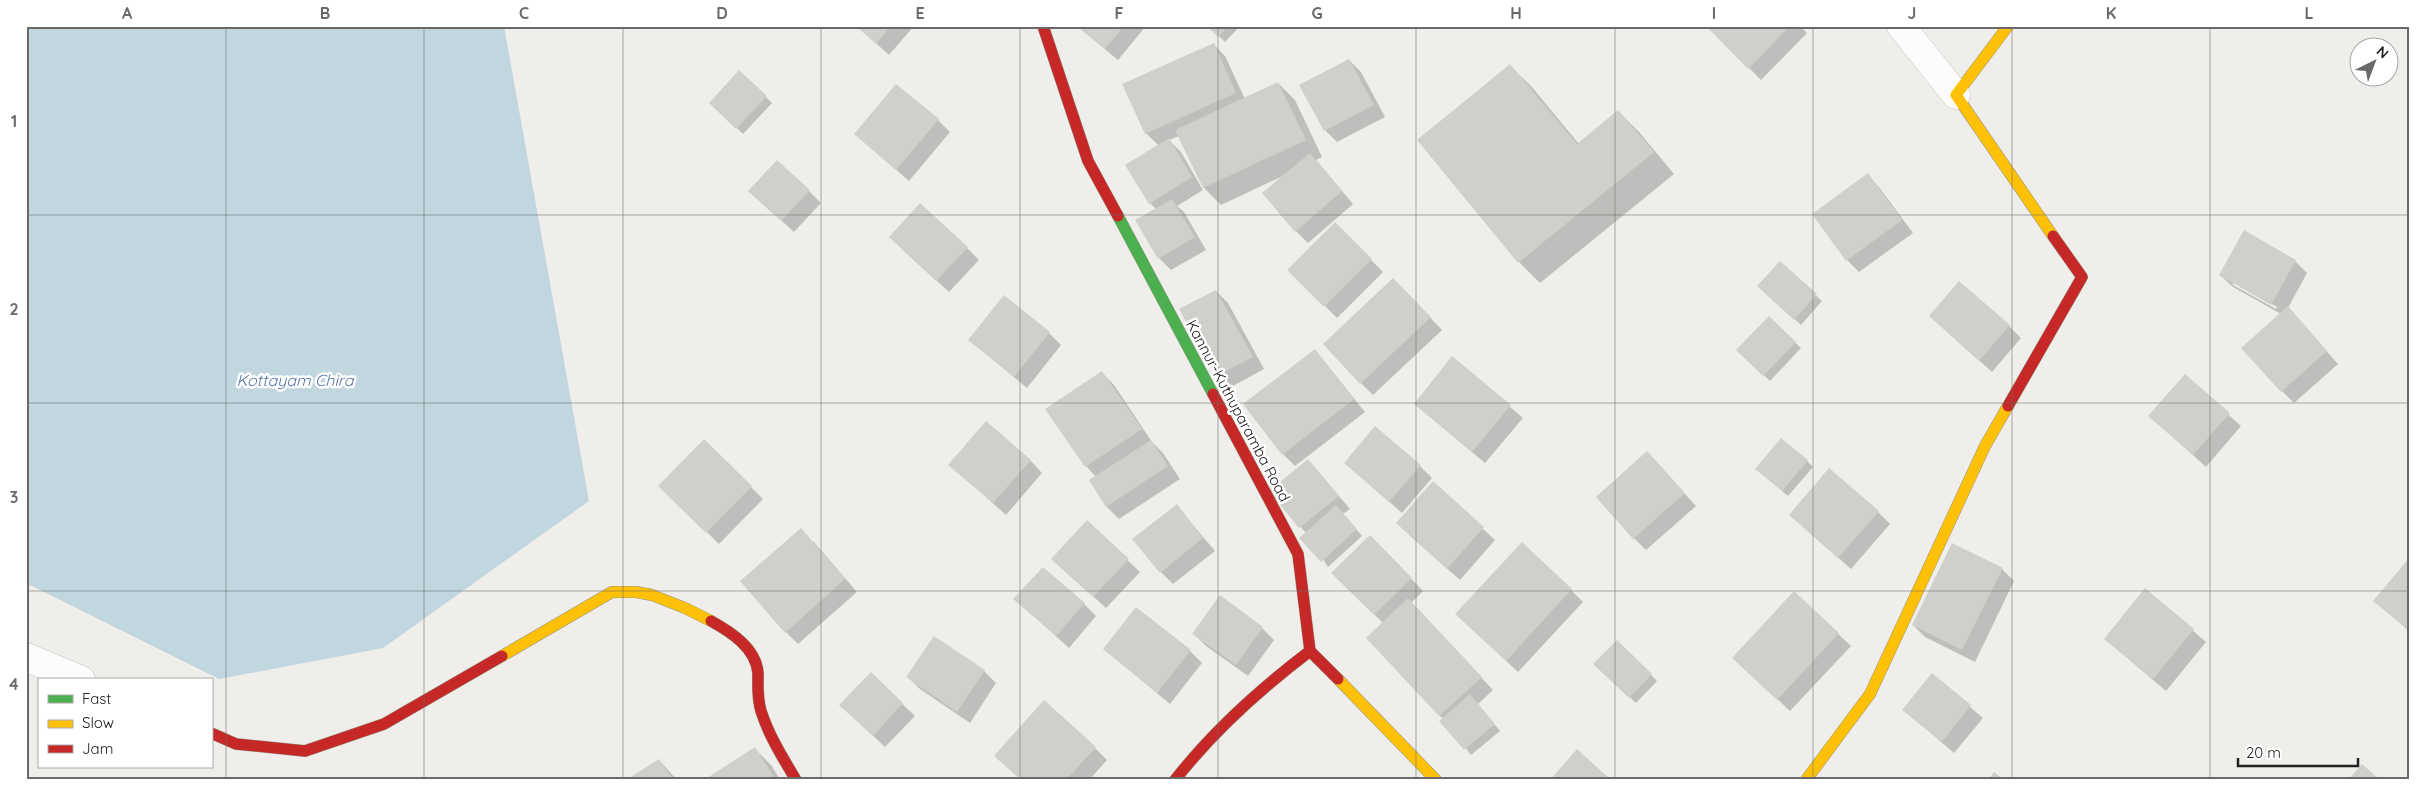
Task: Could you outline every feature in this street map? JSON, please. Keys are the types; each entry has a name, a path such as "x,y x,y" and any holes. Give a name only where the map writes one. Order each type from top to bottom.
{"street":[{"name":"Kannur-Kuthuparamba Road","path":"1043,26 1088,161 1298,554 1310,651"},
{"path":"1806,780 1870,694 1985,446 2082,277 1956,95 1901,26"},
{"path":"1956,95 2008,26"},
{"path":"212,733 236,744 305,751 384,724 612,592 639,592 674,602 699,614 726,630 746,648 755,659 758,674 758,704 780,754 796,780"},
{"path":"1175,780 1191,758 1264,686 1310,651 1436,780"},
{"path":"26,657 76,678"}],"water":[{"name":"Kottayam Chira","path":"26,26 504,26 589,501 383,648 219,679 26,583"}],"building":[{"path":"856,26 891,26 876,44"},
{"path":"1077,26 1124,26 1105,49"},
{"path":"1207,26 1228,26 1218,37"},
{"path":"1706,26 1790,26 1748,69"},
{"path":"1214,43 1236,93 1145,134 1122,84"},
{"path":"1349,59 1374,105 1324,131 1299,85"},
{"path":"1510,64 1577,144 1618,110 1654,152 1518,263 1417,140"},
{"path":"739,70 767,96 736,129 709,103"},
{"path":"1278,82 1306,140 1203,188 1175,130"},
{"path":"896,84 939,119 896,170 854,134"},
{"path":"1169,138 1192,177 1149,204 1125,165"},
{"path":"1310,153 1342,191 1295,232 1262,193"},
{"path":"777,160 810,190 781,221 748,191"},
{"path":"1868,173 1902,220 1846,261 1812,214"},
{"path":"1172,199 1195,237 1158,259 1135,220"},
{"path":"920,203 968,247 936,281 889,237"},
{"path":"1335,222 1372,259 1324,307 1287,270"},
{"path":"2244,230 2296,260 2271,305 2219,275"},
{"path":"1780,261 1817,294 1794,320 1757,286"},
{"path":"1393,278 1431,317 1360,384 1323,344"},
{"path":"1959,281 2010,325 1979,361 1929,316"},
{"path":"1216,290 1253,357 1216,376 1179,309"},
{"path":"1004,295 1050,332 1014,377 968,340"},
{"path":"2288,306 2327,351 2281,392 2241,348"},
{"path":"1769,316 1796,342 1763,376 1736,350"},
{"path":"1315,349 1354,399 1282,455 1243,404"},
{"path":"1452,356 1511,405 1472,452 1414,404"},
{"path":"1102,371 1142,429 1085,467 1045,409"},
{"path":"2185,374 2230,413 2193,455 2148,416"},
{"path":"986,421 1031,460 993,503 948,465"},
{"path":"1375,426 1421,465 1389,502 1344,463"},
{"path":"1781,438 1808,460 1782,491 1755,469"},
{"path":"704,439 752,486 706,533 658,486"},
{"path":"1151,440 1168,466 1106,507 1089,480"},
{"path":"1647,451 1685,493 1633,539 1596,497"},
{"path":"1308,459 1339,496 1299,528 1269,491"},
{"path":"1829,468 1879,511 1838,558 1789,515"},
{"path":"1433,481 1484,527 1447,569 1396,523"},
{"path":"1177,504 1203,538 1160,573 1132,539"},
{"path":"1336,505 1357,529 1321,562 1299,538"},
{"path":"1087,520 1129,559 1093,597 1051,559"},
{"path":"801,528 845,579 785,633 740,581"},
{"path":"1370,535 1412,578 1374,615 1331,573"},
{"path":"1522,542 1572,589 1506,661 1455,614"},
{"path":"1952,543 2003,568 1962,650 1912,625"},
{"path":"2410,557 2410,631 2373,601"},
{"path":"1043,567 1085,603 1056,636 1013,599"},
{"path":"2145,588 2194,629 2153,679 2104,639"},
{"path":"1794,591 1839,633 1777,700 1732,658"},
{"path":"1220,595 1263,627 1236,665 1192,634"},
{"path":"1408,598 1482,677 1439,716 1366,638"},
{"path":"1136,607 1191,650 1157,693 1103,649"},
{"path":"934,636 985,670 957,712 906,677"},
{"path":"1617,640 1652,674 1629,698 1593,664"},
{"path":"871,672 903,703 873,736 839,705"},
{"path":"1932,673 1971,705 1942,742 1902,710"},
{"path":"1470,694 1495,724 1464,750 1439,721"},
{"path":"1044,700 1096,747 1066,780 1021,780 994,756"},
{"path":"755,747 776,780 704,780"},
{"path":"1577,749 1611,780 1550,780"},
{"path":"659,759 673,780 626,780"},
{"path":"2362,764 2380,780 2348,780"},
{"path":"1994,772 2004,780 1988,780"}],"traffic: fast":[{"path":"1118,216 1213,394"}],"traffic: slow":[{"path":"2008,26 1956,95 2053,236"},
{"path":"1806,780 1870,694 1985,446 2008,406"},
{"path":"502,656 612,592 636,592 652,595 711,621"},
{"path":"1338,679 1436,780"}],"traffic: jam":[{"path":"1043,26 1088,161 1118,216"},
{"path":"2008,406 2082,277 2053,236"},
{"path":"1213,394 1298,554 1310,651 1338,679"},
{"path":"711,621 734,636 748,648 753,656 758,673 758,697 764,720 796,780"},
{"path":"1175,780 1238,711 1310,651"},
{"path":"212,733 236,744 305,751 384,724 502,656"}]}
